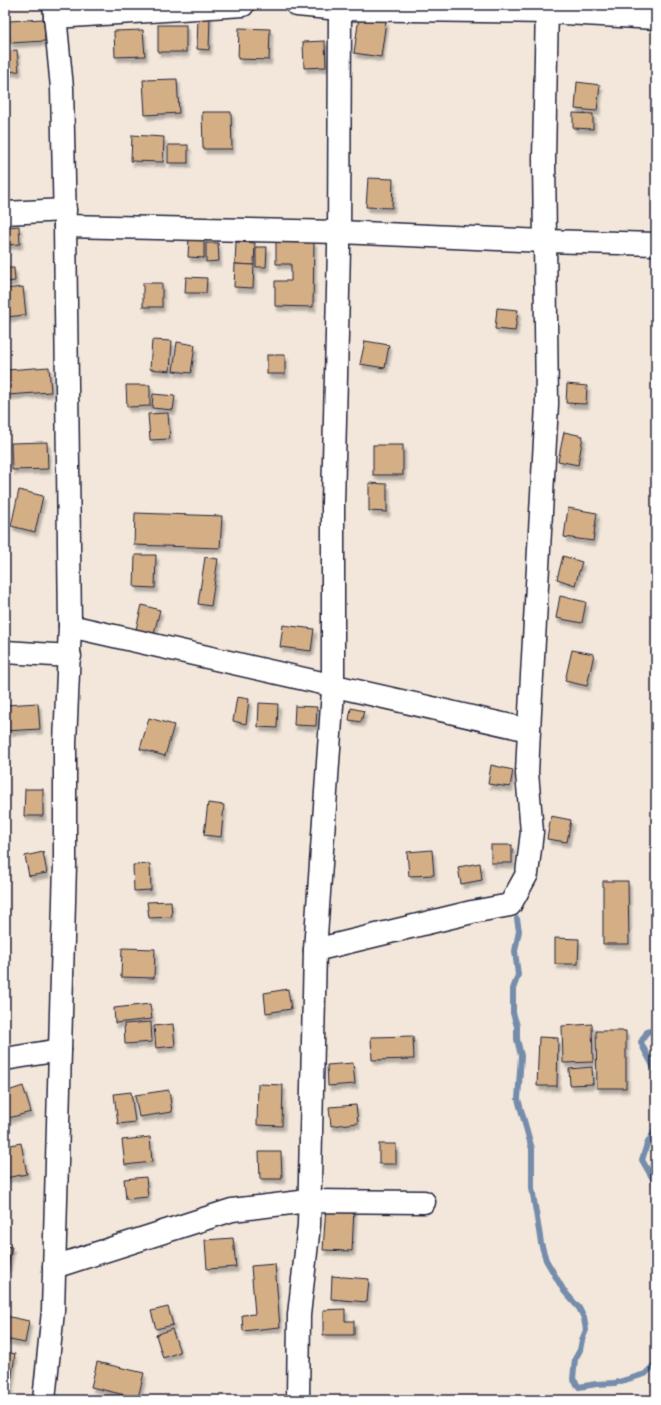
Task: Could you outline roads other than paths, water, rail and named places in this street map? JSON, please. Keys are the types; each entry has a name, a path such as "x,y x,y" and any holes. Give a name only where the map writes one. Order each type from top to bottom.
{"main road":[{"path":"44,1400 53,1311 65,864 65,743 70,656 62,88 55,11 243,5"},
{"path":"297,5 340,8 547,8 656,18"},
{"path":"298,1400 300,1315 309,1224 315,950 333,685 333,504 339,232 340,8"},
{"path":"315,950 472,912 510,905 527,874 532,832 527,773 528,730 547,404 544,159 547,8"},
{"path":"5,213 65,218 339,232 545,241 656,244"},
{"path":"70,626 528,730"},
{"path":"5,652 70,656"},
{"path":"5,1059 60,1050"},
{"path":"54,1267 232,1210 309,1200 424,1202"}],"waterway":[{"path":"517,919 519,931 515,951 518,975 513,989 513,1013 517,1026 517,1039 521,1056 518,1099 532,1149 532,1188 541,1243 546,1260 564,1291 579,1308 584,1318 586,1330 580,1350 575,1359 573,1379 579,1387 615,1383 645,1374 655,1364 656,1345"},
{"path":"656,1029 647,1032 641,1042 656,1075"},
{"path":"656,1129 647,1144 642,1160 656,1184"}]}
